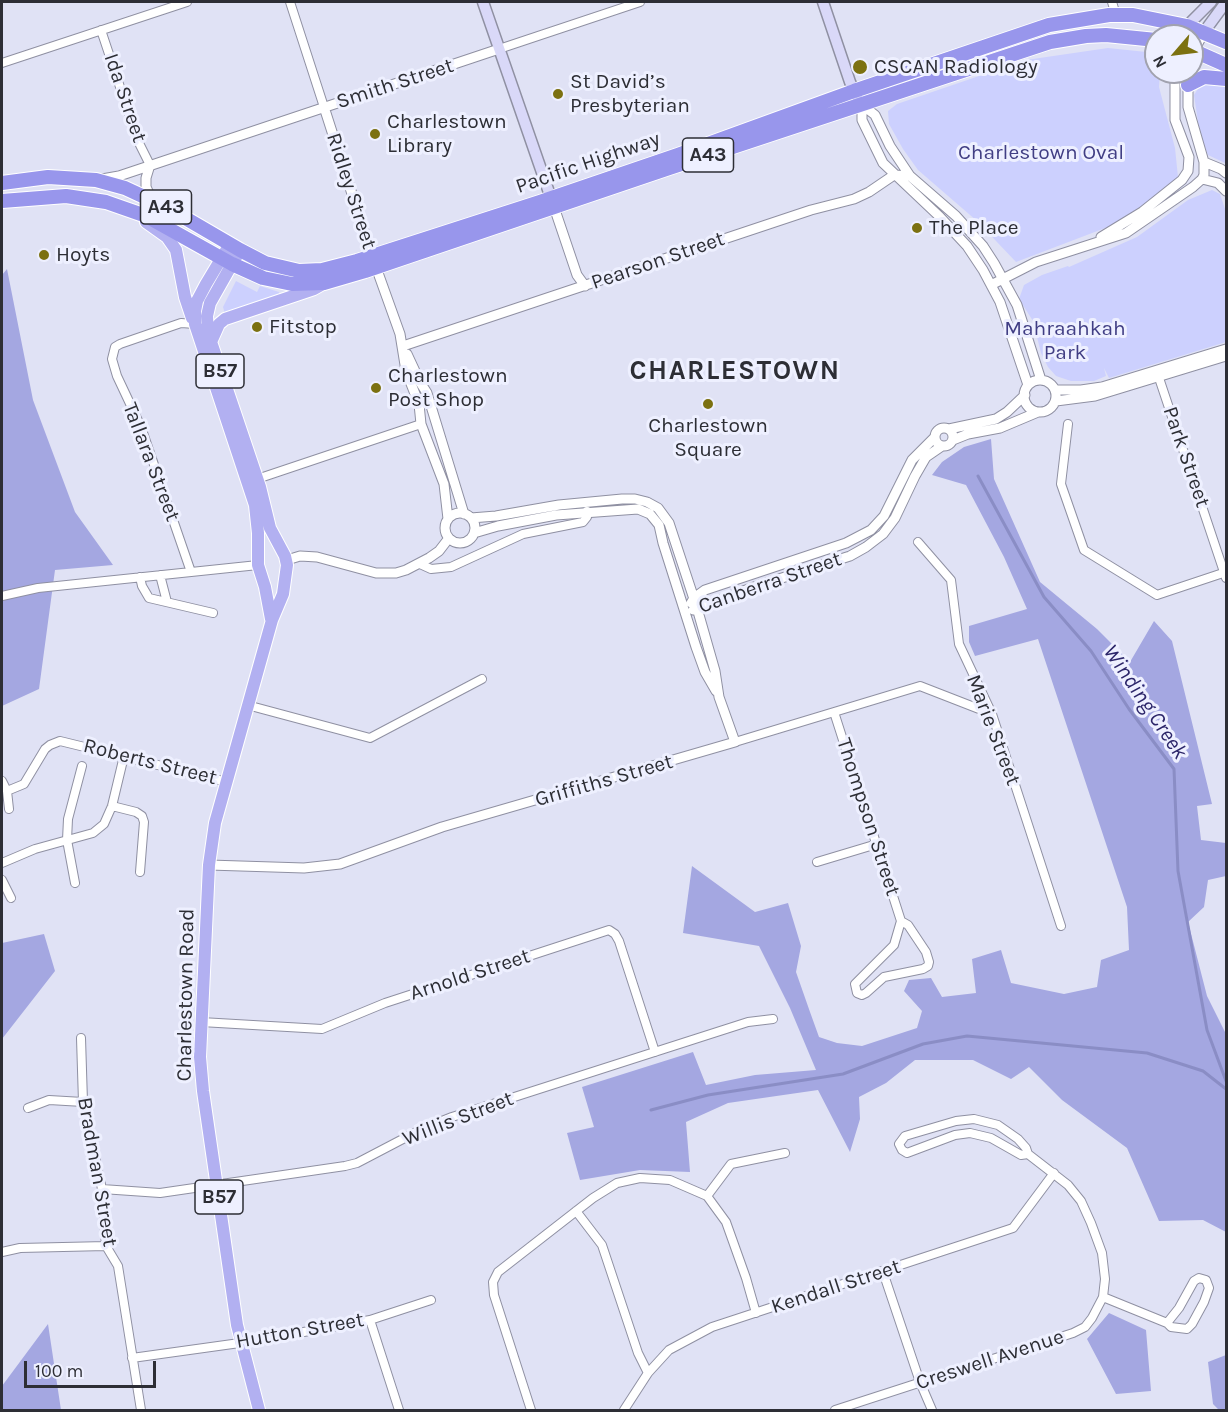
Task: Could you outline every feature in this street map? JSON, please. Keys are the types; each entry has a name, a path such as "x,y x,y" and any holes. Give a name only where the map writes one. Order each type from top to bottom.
{"highway":[{"name":"Pacific Highway","path":"552,203 854,91 1041,28 1114,8 1162,24"},
{"name":"Pacific Highway","path":"1204,32 1227,42"},
{"name":"Pacific Highway","path":"2,201 66,196 95,199 146,216 227,261 263,278 282,283 305,285 324,283 374,262 552,203 1066,39 1106,35 1144,39"},
{"path":"1204,58 1227,65"},
{"path":"1204,77 1227,79"},
{"name":"Pacific Highway","path":"2,183 48,177 96,180 125,188 152,200 235,247 273,265 298,271 374,262"}],"main road":[{"path":"483,2 552,203"},
{"path":"823,2 854,91 862,105"},
{"path":"1191,24 1211,2"},
{"path":"1204,32 1226,2"},
{"path":"127,208 171,241 177,255 185,297 195,324"},
{"name":"Charlestown Road","path":"235,247 212,298 207,323 211,343 257,479 270,528 285,561 283,594 272,620 214,823 209,865 200,1057 203,1091 241,1342 259,1410"},
{"name":"Charlestown Road","path":"227,261 206,284 195,311 195,324 255,505 259,564 272,620"},
{"path":"211,343 219,324 225,319 314,289 324,283"},
{"path":"278,549 285,561 282,575 272,579 267,578 259,564 267,550 278,549"}],"street":[{"path":"2,63 186,2"},
{"name":"Ridley Street","path":"290,2 403,346 427,393 437,429 468,516"},
{"name":"Smith Street","path":"96,180 119,176 640,2"},
{"name":"Ida Street","path":"101,30 138,141 150,165"},
{"path":"1086,246 1142,212 1186,176 1190,165 1175,120 1175,84"},
{"path":"991,285 1052,255 1132,230 1202,179 1204,162 1190,117 1189,84"},
{"path":"862,105 862,120 883,163 968,246 991,285 1000,302 1017,348 1028,406 1038,412"},
{"path":"862,105 875,115 890,146 910,176 938,199 983,246 1017,305 1041,380"},
{"path":"1204,162 1227,173"},
{"path":"150,165 146,187 152,200"},
{"path":"894,175 910,176"},
{"name":"Pearson Street","path":"403,346 811,210 854,199 894,175"},
{"path":"1202,179 1218,183 1227,191"},
{"path":"552,203 577,275 585,286"},
{"name":"Tallara Street","path":"191,572 141,427 113,365 112,353 120,344 181,323 195,324"},
{"name":"Ridley Street","path":"403,346 406,371 416,396 423,428 444,484 448,519"},
{"path":"1056,401 1095,396 1227,348"},
{"path":"1056,390 1092,389 1227,356"},
{"name":"Park Street","path":"1158,374 1226,574"},
{"path":"948,429 953,434 953,440 950,445 942,447 937,443 935,437 938,430 996,419 1015,405 1026,390 1041,380 1049,382 1056,390 1056,401 1049,410 1038,412 1000,428 968,434 953,440"},
{"path":"416,396 420,393 427,393"},
{"path":"1068,424 1061,484 1084,550 1157,595 1226,574"},
{"path":"257,479 423,428 432,432 437,429"},
{"name":"Canberra Street","path":"685,613 694,598 705,590 846,543 871,530 884,516 912,460 935,437"},
{"name":"Canberra Street","path":"685,613 754,587 850,556 866,547 883,534 895,518 926,457 942,447"},
{"path":"468,516 474,525 474,533 469,540 461,543 449,538 445,529 448,519 457,514 496,516 558,505 628,499 647,502 658,508 669,523 694,598 715,671 719,697"},
{"path":"474,533 538,517 587,511 638,509 650,514 656,520 705,672 719,697 735,742"},
{"path":"420,564 431,569 451,567 523,534 584,522 587,511"},
{"path":"285,561 300,556 317,557 387,574 401,572 420,564 439,551 449,538"},
{"name":"Marie Street","path":"918,542 951,580 958,644 992,714 1061,926"},
{"path":"2,596 38,588 259,564"},
{"path":"159,575 168,602"},
{"path":"140,577 149,598 213,613"},
{"path":"248,705 370,738 482,679"},
{"name":"Griffiths Street","path":"209,865 304,868 340,864 442,827 920,686 992,714"},
{"name":"Thompson Street","path":"834,712 902,921 894,945 855,984 857,993 862,995 866,993 884,977 928,966 926,952 908,925 902,921"},
{"name":"Roberts Street","path":"7,791 24,783 45,749 60,741 227,782"},
{"path":"2,863 35,849 93,833 104,824 112,806 124,756"},
{"path":"75,883 67,840 68,819 82,766"},
{"path":"2,781 7,791 9,809"},
{"path":"112,806 136,812 142,816 144,822 140,872"},
{"path":"817,862 877,844"},
{"path":"2,880 11,898"},
{"name":"Arnold Street","path":"201,1022 322,1029 393,1000 609,930 619,941 655,1052"},
{"name":"Willis Street","path":"102,1189 160,1193 345,1166 444,1120 748,1022 773,1019"},
{"name":"Bradman Street","path":"81,1038 83,1102 102,1189 106,1246 118,1266 141,1410"},
{"path":"28,1108 49,1100 83,1102"},
{"name":"Creswell Avenue","path":"835,1410 1073,1334 1085,1327 1103,1298 1106,1279 1102,1253 1091,1223 1081,1201 1068,1185 1029,1154 1018,1139 998,1125 974,1119 956,1121 905,1137 899,1144 907,1153 955,1135 969,1133 991,1138 1021,1155 1029,1154"},
{"path":"707,1196 731,1164 785,1153"},
{"name":"Kendall Street","path":"624,1410 648,1373 669,1350 712,1327 1013,1228 1054,1173"},
{"path":"531,1410 494,1295 493,1282 498,1272 576,1211 617,1183 640,1178 670,1180 707,1196 726,1222 756,1313"},
{"path":"576,1211 602,1245 638,1353 648,1373"},
{"path":"2,1252 20,1248 106,1246"},
{"path":"883,1272 920,1382 932,1410"},
{"path":"1103,1298 1167,1323 1176,1329 1187,1329 1208,1291 1206,1281 1198,1278 1194,1281 1179,1308 1167,1323"},
{"name":"Hutton Street","path":"132,1358 370,1320 431,1300"},
{"path":"370,1320 399,1410"}],"green space":[{"name":"Charlestown Oval","path":"1108,48 1144,52 1144,84 1159,84 1175,148 1178,177 1121,222 1016,262 977,221 918,170 889,124 888,111 897,104 1026,60"},
{"path":"1226,83 1226,163 1208,155 1200,135 1194,95 1201,84"},
{"name":"Mahraahkah Park","path":"1212,190 1220,194 1226,212 1226,342 1109,378 1104,368 1106,376 1094,381 1071,381 1056,376 1041,353 1033,321 1019,299 1024,285 1042,275 1069,267 1137,237 1188,200"},
{"path":"236,281 257,292 260,286 279,292 280,297 225,314 223,307"}],"shaded area":[{"path":"7,269 33,400 75,512 113,565 55,570 39,689 2,706 2,275"},
{"path":"991,439 994,479 1040,582 1097,629 1130,662 1154,621 1172,641 1212,804 1197,806 1201,840 1226,843 1226,876 1208,880 1204,907 1188,922 1207,996 1226,1034 1226,1232 1203,1220 1159,1221 1127,1148 1062,1100 1029,1067 1011,1079 973,1060 915,1060 886,1083 859,1097 860,1119 850,1152 818,1090 728,1103 686,1122 690,1172 640,1170 580,1180 567,1133 594,1127 582,1087 693,1052 706,1085 755,1075 816,1070 790,1008 759,946 683,933 692,866 755,912 788,903 801,946 796,972 819,1037 837,1043 862,1046 917,1028 922,1011 904,991 909,980 931,978 942,997 976,993 972,959 1001,950 1011,983 1064,994 1097,987 1101,960 1129,950 1127,907 1038,639 975,656 969,642 969,626 1027,609 1004,557 966,485 932,475 942,462 964,447"},
{"path":"44,934 55,971 2,1039 2,943"},
{"path":"1109,1313 1146,1330 1151,1391 1116,1394 1087,1339"},
{"path":"48,1324 61,1410 2,1410 2,1386"},
{"path":"1226,1355 1226,1410 1219,1410 1213,1404 1208,1362"}],"waterway":[{"name":"Winding Creek","path":"978,476 1044,597 1091,651 1129,709 1174,769 1178,871 1207,1030 1226,1081"},
{"path":"651,1110 708,1095 843,1074 923,1044 967,1036 1147,1053 1203,1071 1226,1089"}],"place":[{"name":"CSCAN Radiology","path":"860,67"},
{"name":"St David’s Presbyterian","path":"558,94"},
{"name":"Charlestown Library","path":"375,134"},
{"name":"The Place","path":"917,228"},
{"name":"Hoyts","path":"44,255"},
{"name":"Fitstop","path":"257,327"},
{"name":"Charlestown Post Shop","path":"376,388"},
{"name":"Charlestown Square","path":"708,404"}],"district":[{"name":"CHARLESTOWN","path":"735,371"}]}
